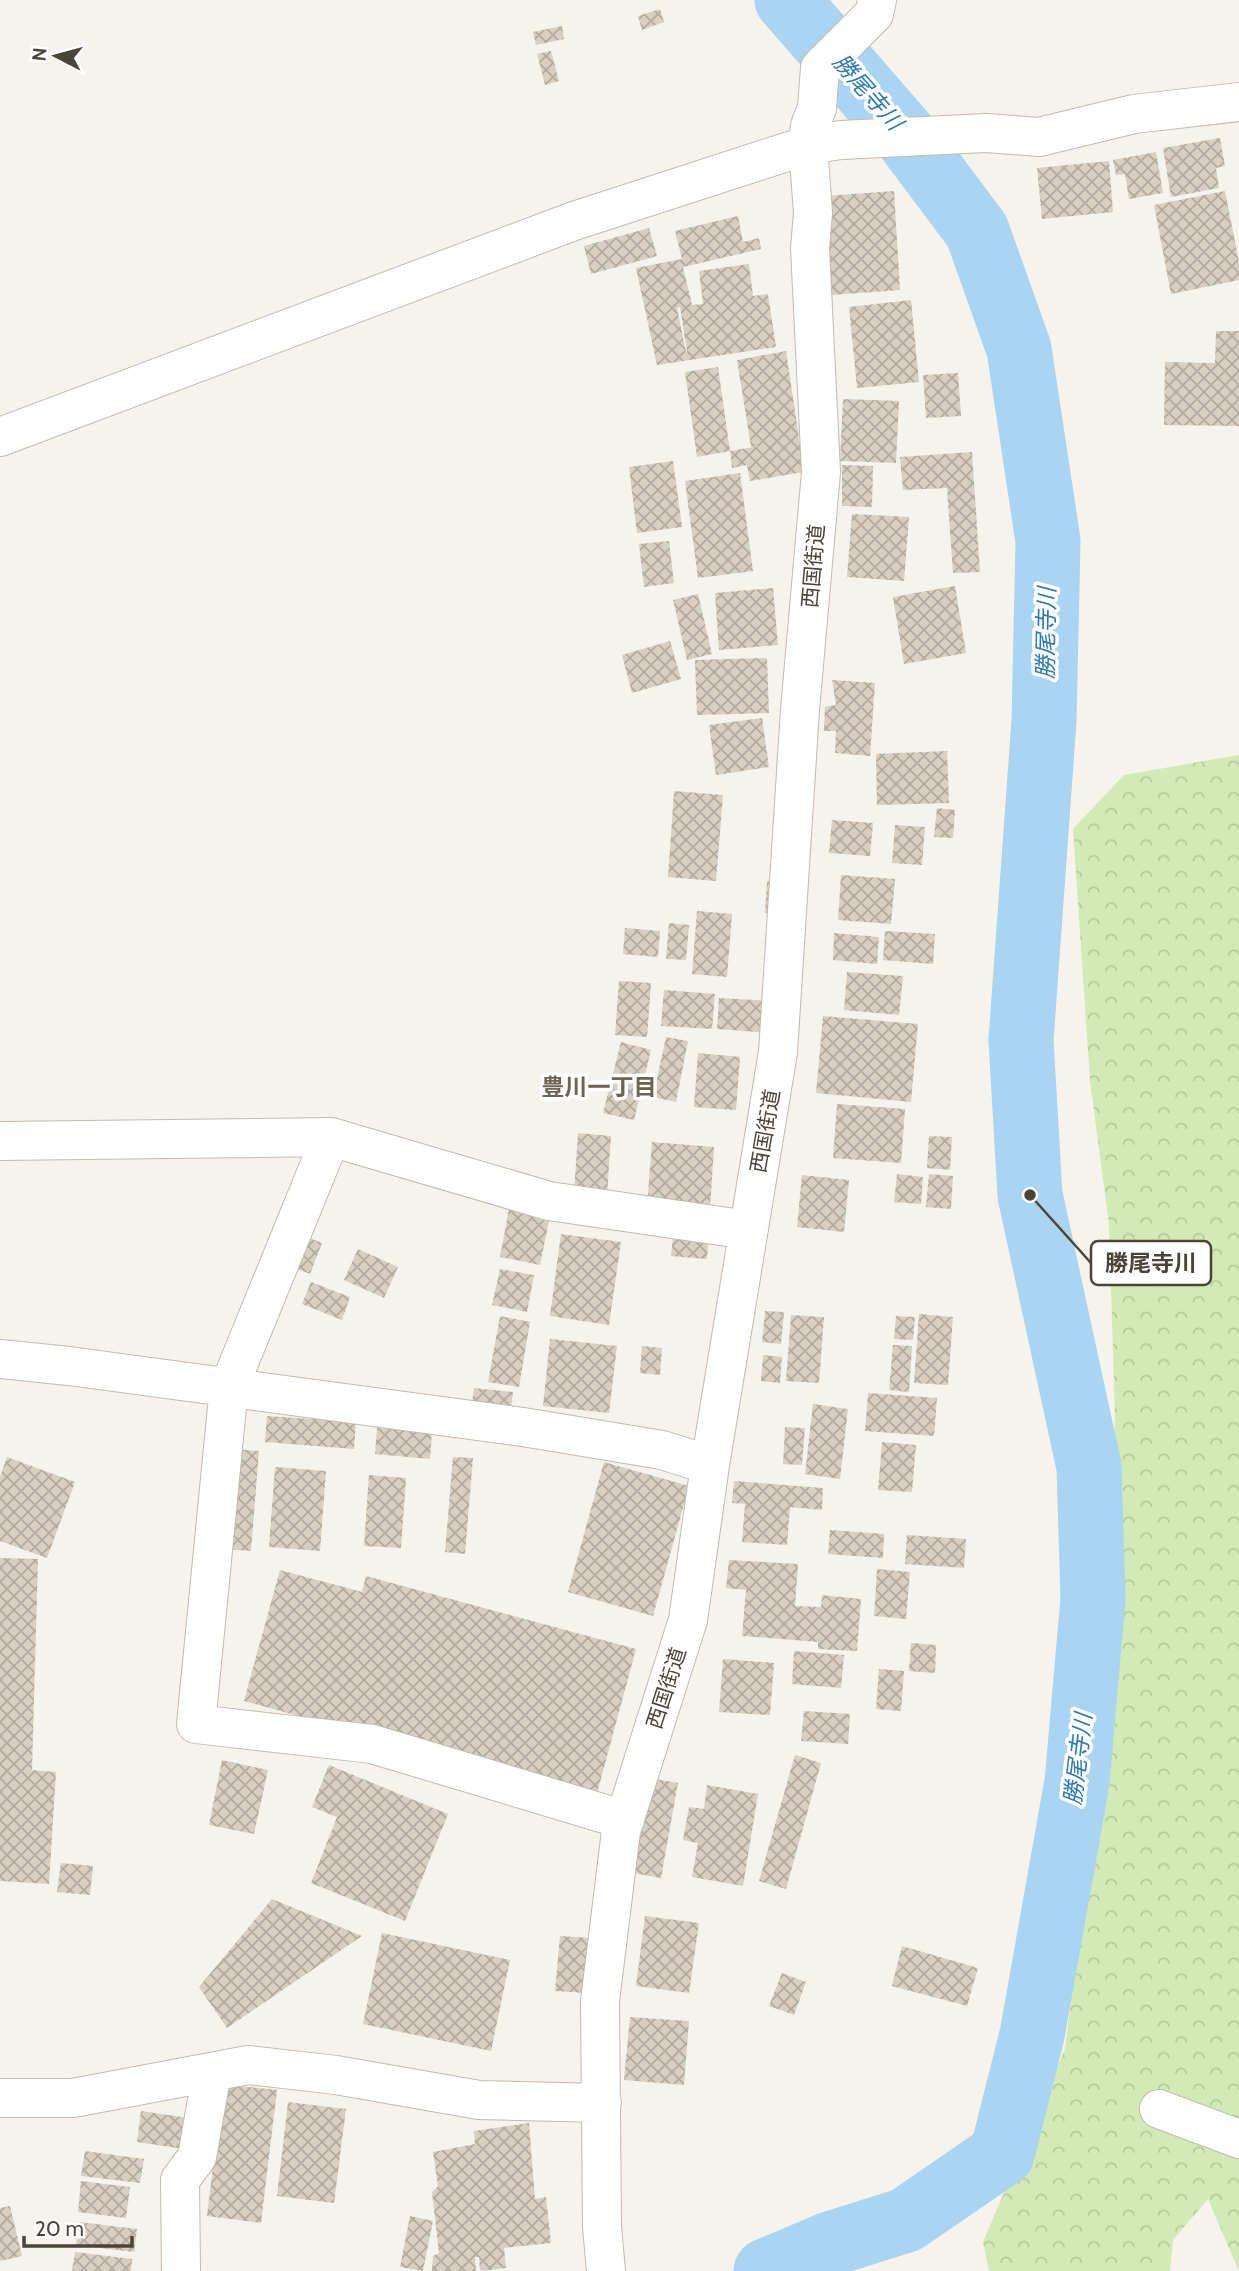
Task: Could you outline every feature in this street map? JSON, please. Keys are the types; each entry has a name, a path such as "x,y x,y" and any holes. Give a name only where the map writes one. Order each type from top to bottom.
{"street":[{"name":"西国街道","path":"606,2271 602,2227 600,2001 621,1831 688,1620 710,1465 778,1052 800,710 821,472 810,248 825,143 810,126 817,108 820,68 876,7"},
{"path":"0,437 573,221 825,143 986,133 1039,138 1134,114 1239,102"},
{"path":"0,1141 331,1137 549,1201 748,1230"},
{"path":"331,1137 229,1387 196,1724 372,1744 625,1820"},
{"path":"0,1359 523,1427 662,1450 710,1465"},
{"path":"0,2098 73,2098 248,2065 336,2076 479,2100 601,2103"},
{"path":"181,2271 180,2180 197,2157 212,2072"},
{"path":"1159,2109 1239,2139"}],"green space":[{"path":"1239,755 1239,2271 1208,2199 1173,2240 1170,2271 989,2271 983,2242 1065,2049 1102,1741 1115,1418 1109,1224 1090,1081 1073,829 1124,775"}],"building":[{"path":"660,9 664,22 642,30 638,16"},
{"path":"562,26 564,39 536,45 533,32"},
{"path":"551,51 559,81 545,85 537,54"},
{"path":"1220,138 1225,166 1216,168 1219,188 1171,197 1163,148"},
{"path":"1156,152 1163,193 1129,199 1125,174 1116,175 1113,160"},
{"path":"1109,161 1113,212 1042,219 1037,168"},
{"path":"894,191 900,290 832,295 825,196"},
{"path":"1225,191 1239,262 1239,280 1171,294 1154,205"},
{"path":"738,216 743,242 759,238 761,249 683,267 692,305 703,304 699,271 749,264 753,296 768,294 776,347 657,365 636,268 682,259 675,231","holes":["680,307 687,352 677,308"]},
{"path":"649,228 657,256 591,274 584,246"},
{"path":"911,300 919,382 857,388 849,307"},
{"path":"1216,331 1239,331 1239,426 1164,425 1165,362 1215,363"},
{"path":"786,351 804,472 750,481 747,465 732,468 730,451 760,446 751,447 737,360"},
{"path":"718,367 730,451 697,457 685,372"},
{"path":"958,373 961,416 926,418 923,375"},
{"path":"843,399 899,401 896,463 840,461"},
{"path":"972,452 980,572 953,573 947,488 903,490 900,457"},
{"path":"673,461 682,527 637,533 629,467"},
{"path":"842,465 873,466 872,507 842,506"},
{"path":"740,473 753,571 698,578 685,481"},
{"path":"852,514 909,517 904,581 847,577"},
{"path":"669,541 674,583 644,587 639,544"},
{"path":"955,586 966,653 904,664 893,597"},
{"path":"773,588 778,645 719,650 715,593"},
{"path":"698,594 712,654 687,660 673,600"},
{"path":"670,641 681,679 632,693 622,655"},
{"path":"767,658 769,713 697,715 695,660"},
{"path":"832,680 875,683 870,756 835,753 836,731 824,731 825,707 836,705"},
{"path":"762,718 769,767 716,775 709,725"},
{"path":"947,751 949,803 877,805 876,754"},
{"path":"674,791 723,795 716,881 668,877"},
{"path":"937,808 955,810 953,838 934,837"},
{"path":"832,820 873,823 870,856 829,853"},
{"path":"895,825 925,827 922,865 892,863"},
{"path":"841,875 895,879 891,924 838,920"},
{"path":"767,881 784,883 782,914 765,913"},
{"path":"697,911 732,914 727,977 692,974"},
{"path":"669,923 689,925 686,960 666,959"},
{"path":"625,928 660,931 658,957 623,954"},
{"path":"885,931 935,934 933,964 883,960"},
{"path":"834,933 879,937 877,964 833,960"},
{"path":"847,972 903,976 899,1015 844,1010"},
{"path":"619,981 651,983 647,1037 615,1035"},
{"path":"664,990 715,994 712,1029 661,1026"},
{"path":"719,998 772,1001 769,1033 717,1029"},
{"path":"823,1016 918,1024 911,1102 816,1093"},
{"path":"666,1037 688,1041 676,1102 653,1097"},
{"path":"621,1042 651,1050 634,1120 603,1113"},
{"path":"698,1053 740,1057 736,1110 694,1107"},
{"path":"837,1104 905,1109 901,1163 833,1158"},
{"path":"578,1133 611,1136 607,1196 574,1193"},
{"path":"929,1136 952,1137 950,1170 927,1168"},
{"path":"652,1142 714,1147 710,1210 647,1206"},
{"path":"897,1174 923,1177 921,1204 894,1202"},
{"path":"929,1174 953,1176 951,1209 926,1207"},
{"path":"802,1175 849,1180 844,1232 797,1227"},
{"path":"509,1209 550,1216 540,1265 500,1257"},
{"path":"674,1226 709,1229 707,1259 671,1256"},
{"path":"300,1234 322,1243 310,1274 288,1265"},
{"path":"561,1234 621,1242 609,1325 550,1316"},
{"path":"358,1249 398,1267 384,1298 344,1280"},
{"path":"500,1269 534,1275 527,1312 492,1305"},
{"path":"311,1282 350,1297 342,1320 302,1304"},
{"path":"765,1311 784,1312 781,1344 762,1342"},
{"path":"919,1314 953,1317 948,1385 914,1383"},
{"path":"791,1315 824,1317 819,1383 786,1381"},
{"path":"500,1316 530,1322 519,1387 488,1382"},
{"path":"896,1316 915,1317 913,1340 894,1339"},
{"path":"550,1339 617,1346 609,1413 543,1406"},
{"path":"893,1345 912,1346 909,1392 889,1390"},
{"path":"642,1346 662,1348 660,1375 640,1373"},
{"path":"763,1355 782,1357 780,1383 761,1381"},
{"path":"474,1388 513,1392 511,1408 472,1403"},
{"path":"868,1393 937,1398 934,1436 865,1431"},
{"path":"813,1404 848,1409 840,1479 805,1474"},
{"path":"267,1416 356,1422 354,1449 265,1442"},
{"path":"785,1427 805,1428 802,1465 783,1464"},
{"path":"377,1428 432,1432 430,1459 375,1454"},
{"path":"882,1442 916,1445 912,1492 878,1490"},
{"path":"233,1449 259,1451 251,1551 225,1549"},
{"path":"7,1457 75,1482 47,1558 0,1541 0,1477"},
{"path":"453,1457 473,1458 465,1554 445,1552"},
{"path":"604,1462 689,1486 653,1616 568,1592"},
{"path":"275,1467 326,1471 320,1551 269,1547"},
{"path":"369,1475 406,1478 401,1548 364,1546"},
{"path":"734,1481 823,1488 822,1510 790,1507 787,1545 742,1542 745,1504 732,1503"},
{"path":"830,1530 884,1534 883,1558 828,1554"},
{"path":"907,1535 966,1539 964,1568 905,1564"},
{"path":"0,1558 38,1559 32,1770 56,1772 49,1884 0,1881"},
{"path":"729,1560 798,1564 795,1606 821,1607 822,1595 861,1599 857,1651 818,1649 818,1642 742,1636 746,1590 726,1588"},
{"path":"877,1569 910,1572 906,1619 874,1616"},
{"path":"280,1570 362,1592 366,1576 636,1649 596,1797 244,1701"},
{"path":"911,1643 936,1645 935,1673 909,1671"},
{"path":"794,1651 844,1655 841,1688 792,1684"},
{"path":"723,1659 774,1663 770,1715 719,1712"},
{"path":"879,1669 904,1671 901,1711 876,1709"},
{"path":"804,1711 850,1714 848,1744 801,1741"},
{"path":"795,1755 821,1763 786,1889 759,1881"},
{"path":"222,1760 268,1770 254,1834 209,1825"},
{"path":"329,1765 448,1814 405,1921 311,1883 337,1817 312,1807"},
{"path":"650,1778 678,1783 661,1878 633,1873"},
{"path":"707,1785 758,1794 743,1886 692,1877 698,1843 683,1840 689,1807 704,1809"},
{"path":"61,1863 93,1866 90,1895 57,1892"},
{"path":"272,1899 362,1936 227,2028 199,1987"},
{"path":"645,1916 699,1923 689,1993 636,1986"},
{"path":"382,1933 510,1960 491,2051 363,2024"},
{"path":"560,1936 591,1938 587,1993 555,1991"},
{"path":"902,1946 978,1968 967,2006 892,1986"},
{"path":"782,1973 806,1982 794,2015 769,2006"},
{"path":"630,2017 689,2021 684,2085 624,2080"},
{"path":"223,2084 277,2090 261,2223 207,2216"},
{"path":"288,2102 346,2109 334,2203 277,2196"},
{"path":"141,2111 189,2118 184,2149 137,2142"},
{"path":"529,2123 535,2199 546,2197 551,2243 504,2248 506,2268 480,2271 479,2257 475,2257 476,2271 432,2271 433,2256 439,2253 432,2192 438,2186 433,2152 475,2144 474,2131"},
{"path":"85,2151 144,2159 140,2183 81,2176"},
{"path":"81,2181 130,2187 126,2218 78,2212"},
{"path":"10,2206 22,2256 0,2261 0,2208"},
{"path":"410,2216 433,2221 423,2271 400,2267"},
{"path":"79,2222 137,2229 134,2252 76,2245"},
{"path":"75,2252 132,2259 131,2271 72,2271"}],"waterway":[{"name":"勝尾寺川","path":"766,2271 830,2244 906,2220 1002,2154 1032,2035 1077,1782 1093,1599 1089,1467 1030,1195 1021,1040 1044,721 1048,541 1019,349 977,231 908,139 787,0"}],"place":[{"name":"勝尾寺川","path":"1030,1195"}],"district":[{"name":"豊川一丁目","path":"599,1087"}]}
